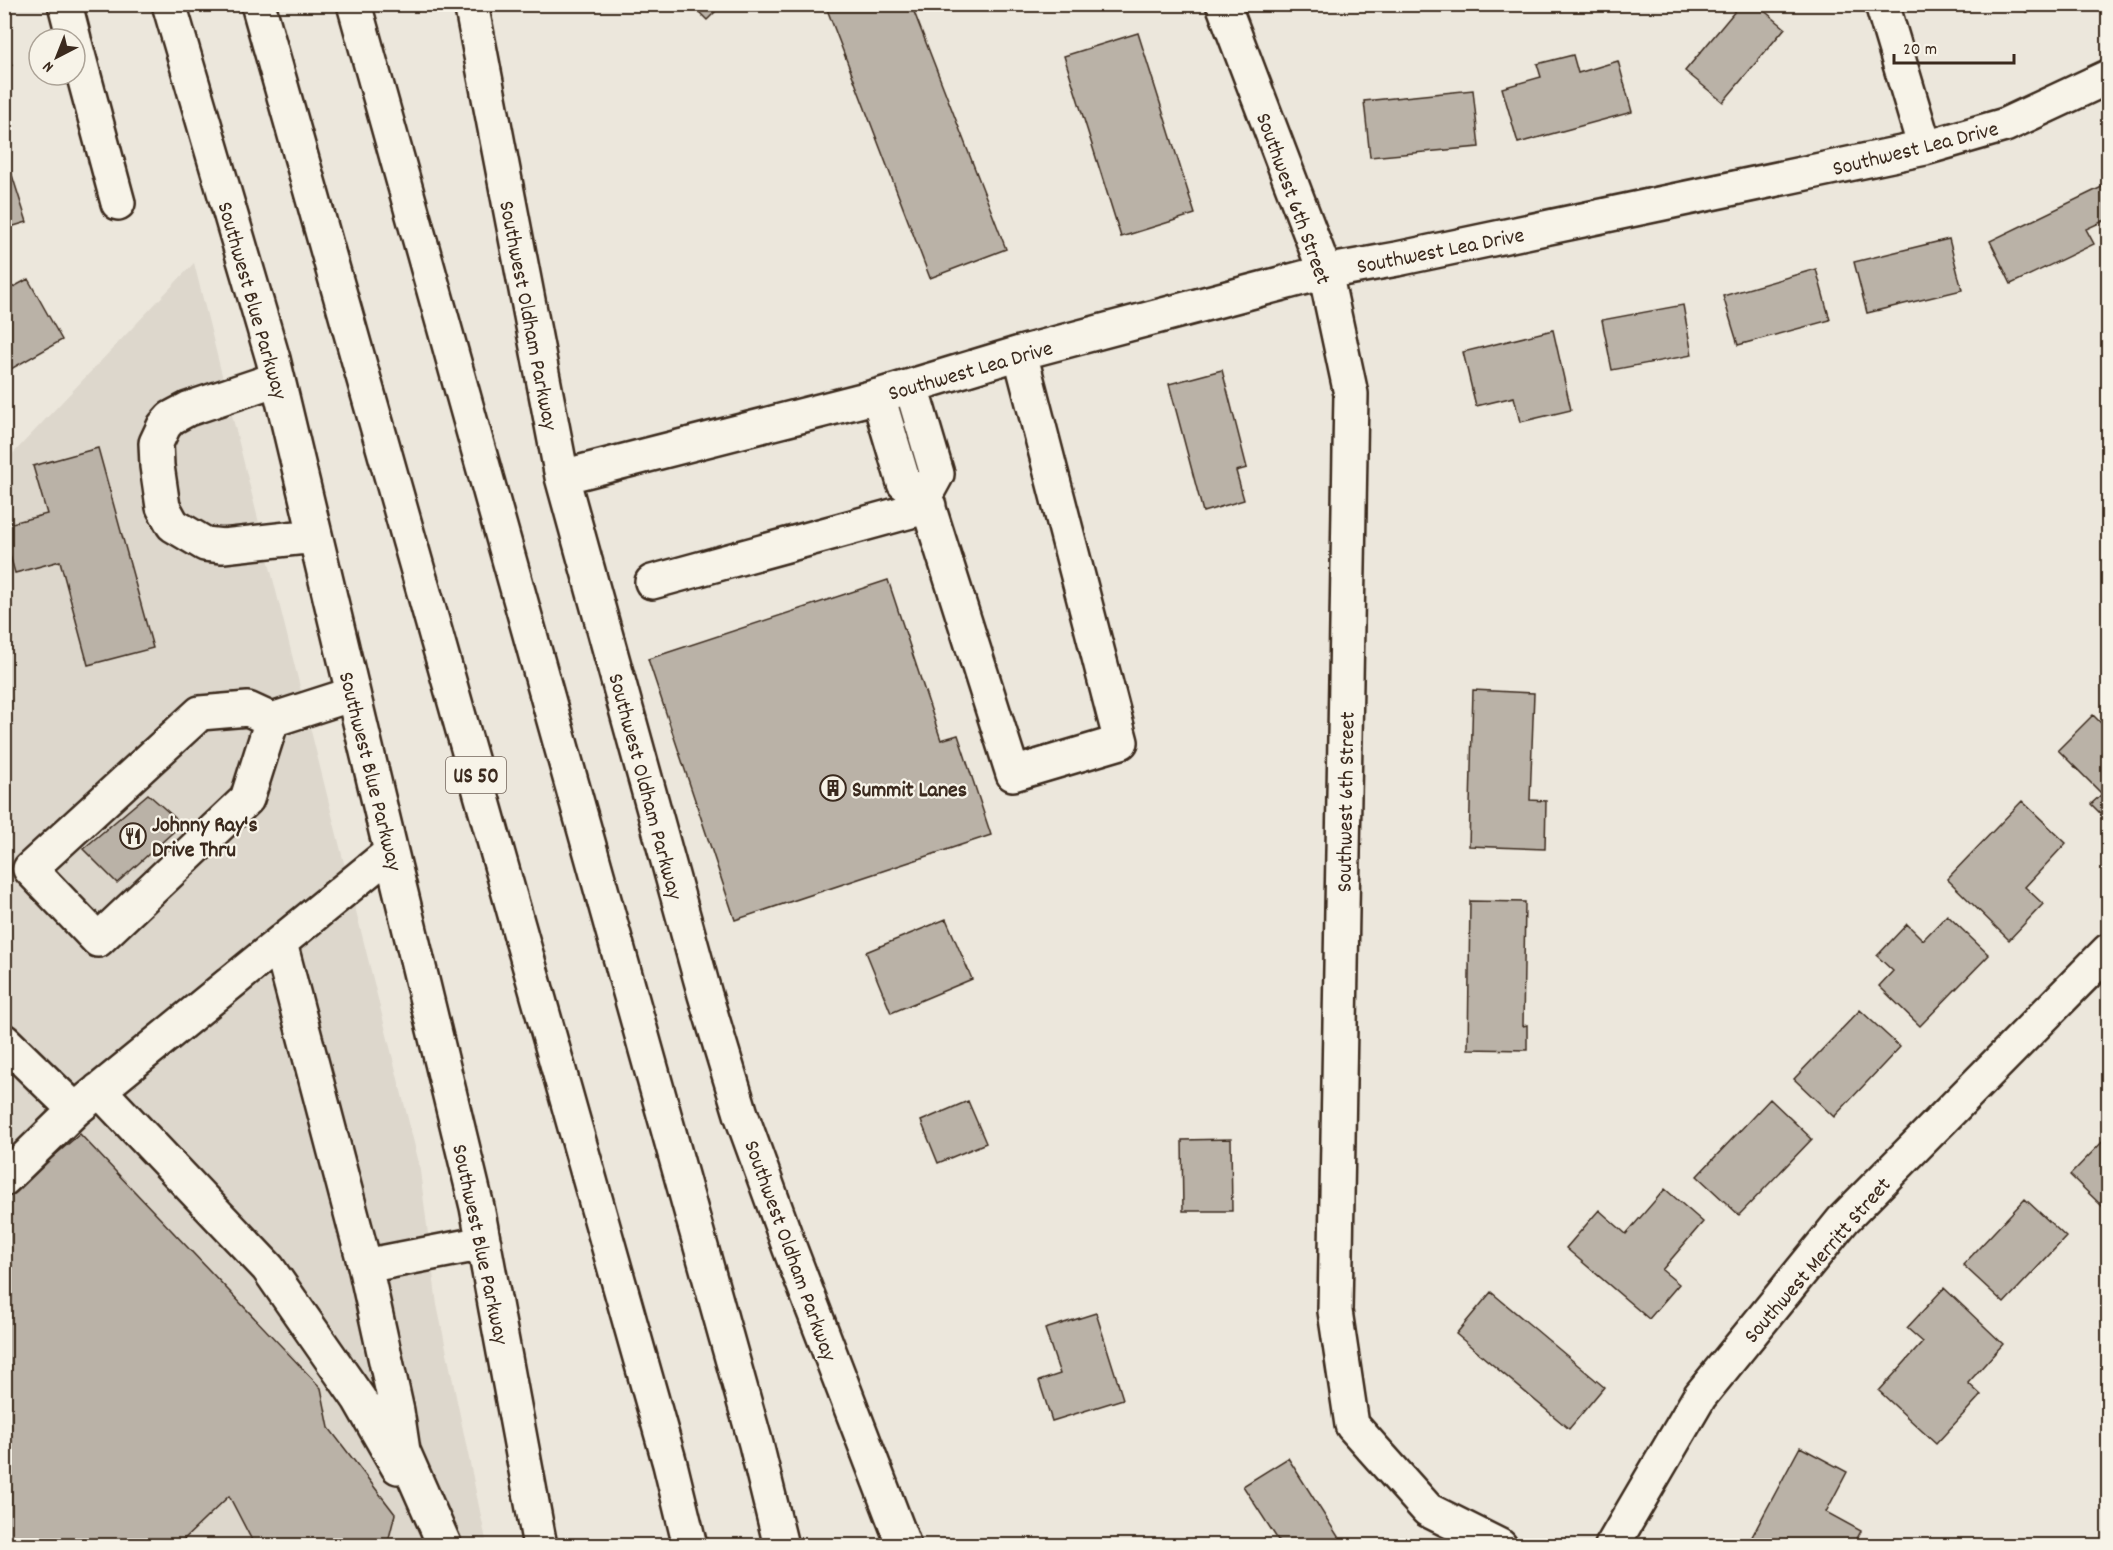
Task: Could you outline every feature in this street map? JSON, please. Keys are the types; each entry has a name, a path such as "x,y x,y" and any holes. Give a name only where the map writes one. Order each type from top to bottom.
{"main road":[{"path":"65,4 71,27"},
{"name":"Southwest Blue Parkway","path":"169,4 277,379 392,852 484,1243 539,1545"},
{"name":"US 50","path":"258,4 670,1464 690,1545"},
{"path":"354,4 753,1433 781,1545"},
{"name":"Southwest Oldham Parkway","path":"471,4 562,477 705,995 741,1114 790,1249 904,1545"},
{"name":"Southwest 6th Street","path":"1223,4 1325,272 1351,394 1335,1311 1352,1425 1428,1510 1500,1545"},
{"path":"1882,4 1925,148"},
{"name":"Southwest Lea Drive","path":"562,477 878,396 1020,354 1325,272 1925,148 2005,125 2109,77"},
{"path":"86,87 118,203"},
{"path":"878,396 904,483 927,501 1013,774 1120,742 1020,354"},
{"path":"277,379 171,418 164,426 156,443 163,507 173,525 205,544 223,546 315,536"},
{"path":"911,386 937,474 927,501"},
{"path":"652,582 927,501"},
{"path":"272,720 248,799 99,940 30,869 200,713 248,709 272,720 353,694"},
{"path":"4,1179 87,1100 392,852"},
{"path":"280,943 365,1266 397,1411 403,1451 446,1545"},
{"name":"Southwest Merritt Street","path":"1612,1545 1700,1396 1843,1220 2109,951"},
{"path":"4,1041 87,1100 268,1268 359,1399 446,1545"},
{"path":"365,1266 484,1243"},
{"path":"670,1464 672,1545"}],"shaded area":[{"path":"194,263 419,1163 437,1305 487,1545 5,1545 4,463"}],"building":[{"path":"691,4 723,4 707,20"},
{"path":"825,4 911,4 1006,249 930,278"},
{"path":"1741,4 1756,4 1785,28 1723,102 1685,71"},
{"path":"2018,4 2034,4 2027,13"},
{"path":"1138,33 1195,214 1121,237 1064,56"},
{"path":"4,47 12,65 4,68"},
{"path":"1573,55 1578,73 1618,61 1632,112 1518,143 1502,88 1541,77 1537,64"},
{"path":"1473,90 1479,147 1370,157 1364,101"},
{"path":"4,150 27,222 4,229"},
{"path":"2108,184 2108,219 2086,229 2094,244 2011,284 1990,241"},
{"path":"1949,239 1962,290 1867,313 1854,262"},
{"path":"1816,269 1830,320 1738,345 1723,296"},
{"path":"28,279 62,340 4,373 4,292"},
{"path":"1683,305 1692,355 1612,370 1602,320"},
{"path":"1553,330 1571,410 1520,422 1514,397 1476,406 1463,352"},
{"path":"1222,370 1247,468 1236,471 1244,500 1203,512 1169,384"},
{"path":"98,448 153,648 88,665 60,561 15,573 4,534 4,525 47,514 33,466"},
{"name":"Summit Lanes","path":"888,580 941,740 958,735 991,835 735,920 648,659"},
{"path":"1473,690 1534,693 1530,800 1546,801 1545,849 1469,846"},
{"path":"2093,715 2108,730 2108,821 2091,804 2102,794 2058,750"},
{"name":"Johnny Ray's Drive Thru","path":"148,794 182,824 117,883 83,849"},
{"path":"2022,801 2066,843 2025,887 2043,904 2009,940 1947,879"},
{"path":"1470,901 1525,902 1523,1026 1527,1025 1527,1050 1468,1049"},
{"path":"1947,915 1989,955 1920,1026 1879,986 1893,971 1877,956 1907,924 1923,940"},
{"path":"946,919 972,979 891,1013 866,952"},
{"path":"1860,1010 1900,1047 1834,1117 1794,1079"},
{"path":"1770,1099 1812,1139 1739,1215 1697,1176"},
{"path":"968,1101 986,1143 938,1163 921,1121"},
{"path":"80,1134 321,1388 329,1428 395,1514 387,1546 255,1546 229,1496 177,1546 4,1546 4,1198"},
{"path":"2108,1136 2108,1204 2104,1208 2070,1175"},
{"path":"1231,1139 1232,1211 1183,1211 1182,1140"},
{"path":"1665,1189 1703,1222 1662,1270 1679,1284 1649,1319 1566,1248 1599,1210 1626,1234"},
{"path":"2025,1199 2066,1237 2004,1303 1963,1265"},
{"path":"1944,1288 2003,1344 1968,1383 1981,1395 1936,1444 1879,1391 1923,1342 1907,1328"},
{"path":"1491,1292 1604,1387 1569,1429 1456,1334"},
{"path":"1096,1313 1123,1399 1052,1421 1039,1381 1060,1374 1045,1329"},
{"path":"1800,1447 1847,1472 1826,1512 1861,1531 1853,1546 1747,1546"},
{"path":"1288,1458 1344,1546 1282,1546 1243,1486"}],"place":[{"name":"Summit Lanes","path":"833,788"},
{"name":"Johnny Ray's Drive Thru","path":"133,836"}]}
